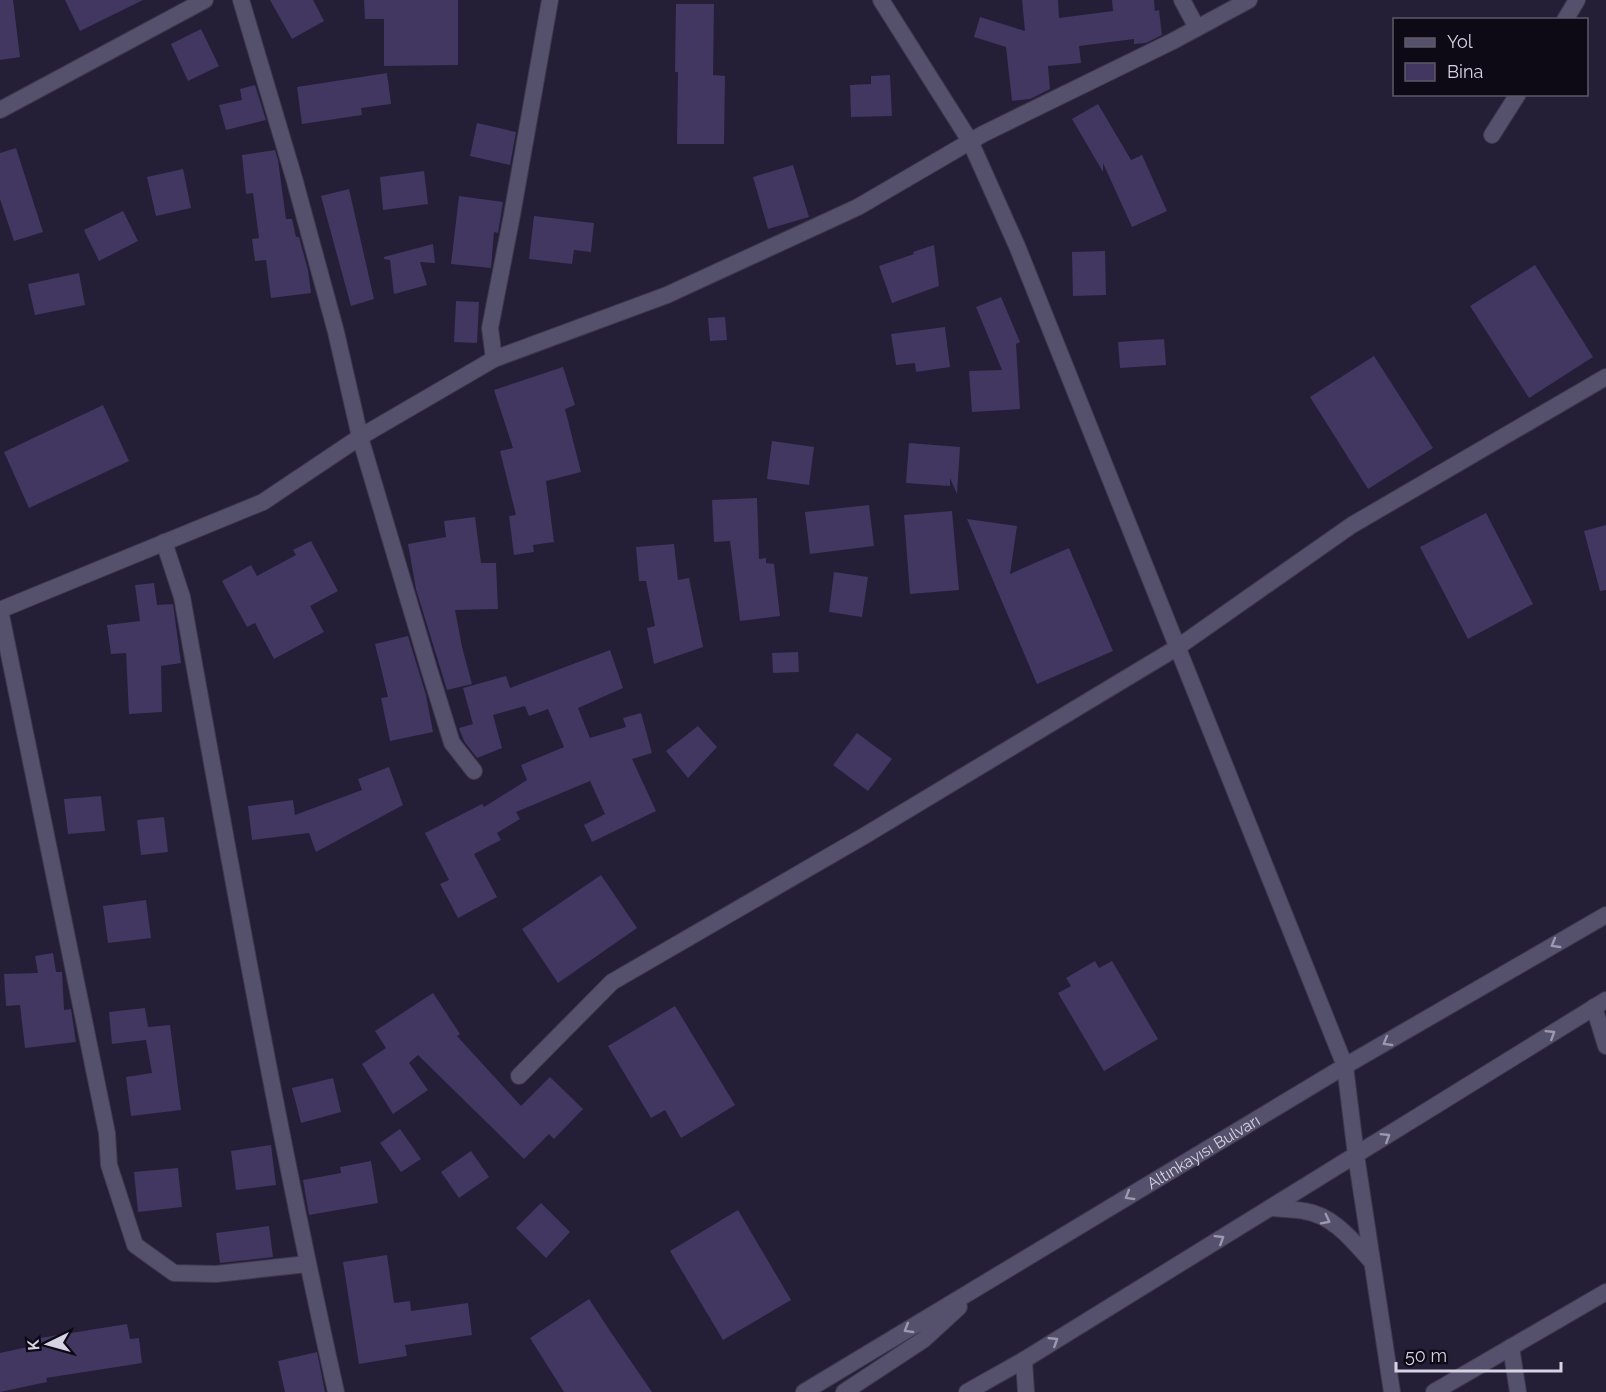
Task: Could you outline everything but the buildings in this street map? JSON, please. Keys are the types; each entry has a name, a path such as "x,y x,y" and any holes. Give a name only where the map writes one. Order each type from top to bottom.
{"street":[{"path":"0,110 205,0"},
{"path":"241,0 294,178 333,321 360,437 453,743 474,771"},
{"path":"494,359 490,328 550,0"},
{"path":"881,0 970,141 1017,246 1346,1066 1356,1155 1392,1392"},
{"path":"1182,0 1197,28"},
{"path":"307,1264 216,1274 174,1273 135,1245 109,1165 106,1133 0,610 263,502 360,437 494,359 667,295 858,207 970,141 1249,0"},
{"path":"1566,18 1577,0"},
{"path":"1492,135 1517,96"},
{"path":"519,1076 612,982 854,842 1178,647 1352,525 1606,377"},
{"path":"164,542 182,597 251,979 307,1264 336,1392"},
{"name":"Altınkayısı Bulvarı","path":"804,1392 1346,1066 1606,915"},
{"path":"967,1392 1024,1360 1600,1003 1606,993"},
{"path":"1600,1003 1606,1046"},
{"path":"1270,1208 1306,1211 1330,1221 1343,1230 1372,1262"},
{"path":"844,1392 923,1340 986,1282"},
{"path":"1434,1392 1606,1292"},
{"path":"1511,1347 1518,1392"},
{"path":"1024,1360 1026,1392"}]}
